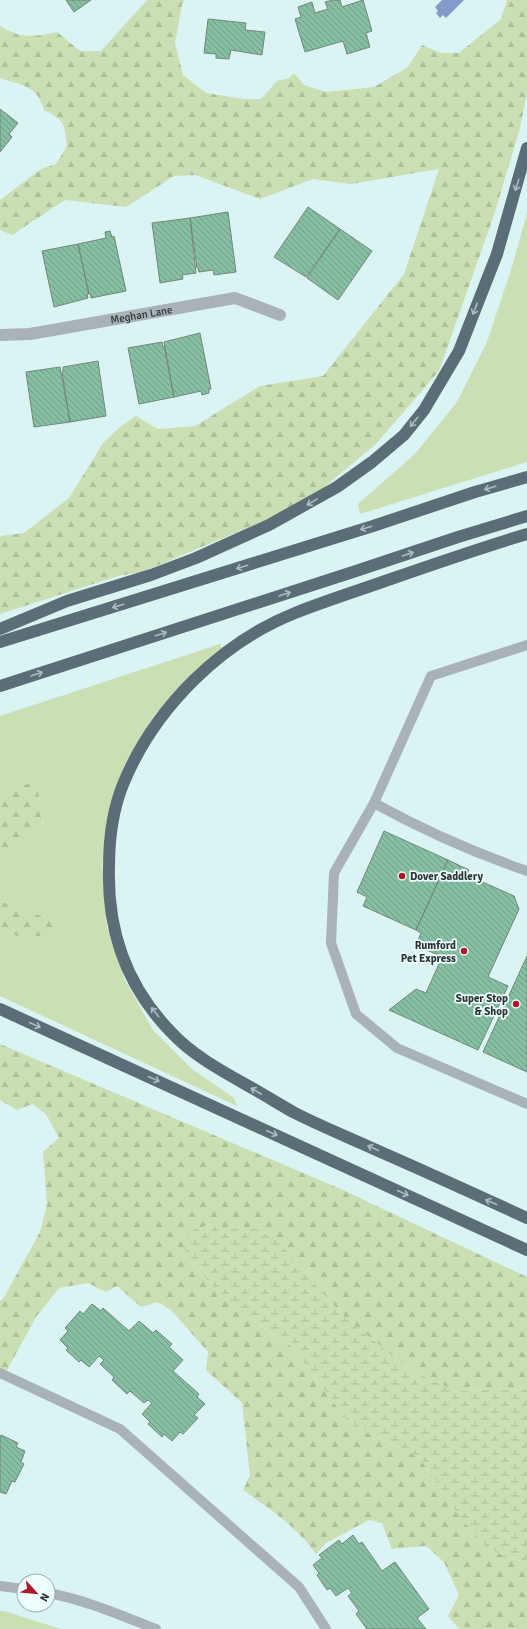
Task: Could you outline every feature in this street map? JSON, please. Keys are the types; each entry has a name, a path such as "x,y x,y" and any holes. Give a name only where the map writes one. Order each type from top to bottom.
{"highway":[{"path":"0,629 67,601 151,575 196,558 269,525 337,487 372,462 404,435 424,410 459,351 497,254 527,148"},
{"path":"0,642 374,526 475,492 527,477"},
{"path":"0,686 527,516"},
{"path":"527,534 477,549 293,614 240,643 207,667 177,698 144,742 123,783 114,815 109,847 108,883 111,917 119,952 140,994 171,1032 197,1054 227,1074 293,1112 527,1218"},
{"path":"0,1009 527,1250"}],"street":[{"name":"Meghan Lane","path":"0,335 30,334 235,298 280,315"}],"lane":[{"path":"527,646 431,676 374,803 334,873 331,942 356,1014 397,1048 527,1104"},
{"path":"374,803 483,856 527,871"},
{"path":"0,1373 120,1429 299,1587 326,1629"},
{"path":"0,1586 16,1588"},
{"path":"56,1594 70,1597 114,1612 156,1629"}],"green space":[{"path":"147,0 185,0 182,4 175,43 183,75 206,93 244,99 261,99 277,81 289,78 294,73 304,85 326,92 374,87 408,67 422,45 441,53 459,53 501,19 507,0 527,0 527,93 520,128 494,215 439,371 376,444 304,504 142,572 118,576 0,614 0,536 24,533 69,498 103,443 120,427 136,416 158,429 195,426 260,386 323,376 404,274 439,169 351,184 313,179 260,199 195,175 174,176 126,207 65,200 12,235 0,230 0,200 41,169 56,164 67,146 63,124 56,117 44,110 41,102 33,91 22,85 0,78 0,26 15,33 28,36 57,32 80,51 101,51"},
{"path":"527,213 527,462 360,514 358,504 415,454 457,402 487,342 512,267"},
{"path":"220,644 223,650 186,680 153,717 124,766 109,813 102,865 107,927 125,980 153,1030 192,1069 234,1098 237,1106 0,996 0,929 17,936 54,936 55,921 0,901 0,861 21,841 43,827 37,781 0,792 0,716"},
{"path":"37,781 43,828 21,841 0,861 0,792"},
{"path":"0,901 55,921 54,936 17,936 0,929"},
{"path":"0,1044 343,1190 527,1277 527,1389 456,1391 410,1370 341,1314 281,1244 190,1262 233,1307 292,1347 350,1424 420,1458 455,1511 506,1558 527,1562 527,1629 459,1629 448,1616 459,1595 444,1562 426,1546 392,1549 382,1523 369,1520 326,1543 316,1554 300,1535 273,1511 243,1490 250,1475 242,1403 206,1370 208,1352 172,1311 158,1302 141,1307 117,1286 106,1292 88,1283 59,1288 36,1317 7,1370 0,1372 0,1301 3,1299 40,1232 47,1204 43,1152 59,1138 46,1114 32,1104 17,1110 0,1100"},
{"path":"205,1226 257,1229 281,1244 341,1314 410,1370 456,1391 527,1389 527,1562 506,1558 482,1543 455,1511 420,1458 350,1424 292,1347 233,1307 190,1262 183,1245 192,1230"},
{"path":"0,1611 4,1611 61,1629 0,1629"}],"water":[{"path":"442,0 464,0 446,18 443,15 440,18 436,13 438,11 435,7"}],"building":[{"path":"66,0 91,0 74,12"},
{"path":"340,0 342,7 363,0 372,31 366,33 370,47 347,54 343,41 305,52 295,19 301,17 298,7 312,2 315,13 328,9 325,2"},
{"path":"208,19 246,23 245,30 265,32 262,55 231,50 229,59 216,58 216,54 204,53"},
{"path":"0,109 18,123 9,134 12,137 0,152"},
{"path":"308,207 340,229 306,277 274,257"},
{"path":"228,212 236,272 214,275 213,270 199,272 197,268 190,218"},
{"path":"190,218 196,273 182,275 183,279 160,283 152,223"},
{"path":"340,229 372,251 338,300 307,278"},
{"path":"110,231 112,237 114,236 126,291 91,298 78,244 106,238 105,232"},
{"path":"78,244 89,294 87,294 88,298 54,307 42,251"},
{"path":"200,333 211,389 209,389 209,393 202,395 201,391 174,397 164,342"},
{"path":"162,342 174,397 139,404 128,348"},
{"path":"98,361 106,416 70,422 62,372 63,367"},
{"path":"60,367 70,422 34,427 26,372"},
{"name":"Dover Saddlery","path":"384,831 448,860 416,930 363,906 367,897 357,892"},
{"name":"Rumford Pet Express","path":"448,860 469,870 467,875 514,896 519,909 488,977 508,986 478,1050 389,1010 416,989 426,993 442,957 416,945 421,933 416,930"},
{"name":"Super Stop & Shop","path":"527,956 527,1072 483,1052"},
{"path":"92,1304 101,1311 103,1308 129,1331 139,1321 153,1333 156,1330 172,1344 169,1347 183,1360 173,1371 199,1394 197,1397 205,1404 194,1415 198,1418 183,1434 180,1432 172,1441 164,1434 162,1437 148,1424 150,1422 142,1414 152,1403 148,1400 144,1403 130,1391 127,1394 112,1380 114,1377 100,1364 104,1360 99,1356 89,1367 81,1360 79,1362 66,1350 68,1348 60,1340 68,1331 65,1328 80,1311 83,1314"},
{"path":"1,1435 18,1443 16,1447 25,1451 21,1462 24,1464 15,1482 12,1481 6,1494 0,1492"},
{"path":"353,1535 359,1544 362,1542 382,1571 395,1562 429,1609 417,1618 426,1629 367,1629 356,1614 359,1611 348,1596 352,1593 348,1588 336,1596 330,1588 327,1590 317,1575 319,1573 313,1565 322,1558 319,1555 339,1540 342,1544"}],"place":[{"name":"Dover Saddlery","path":"402,876"},
{"name":"Rumford Pet Express","path":"464,951"},
{"name":"Super Stop & Shop","path":"516,1004"}]}
